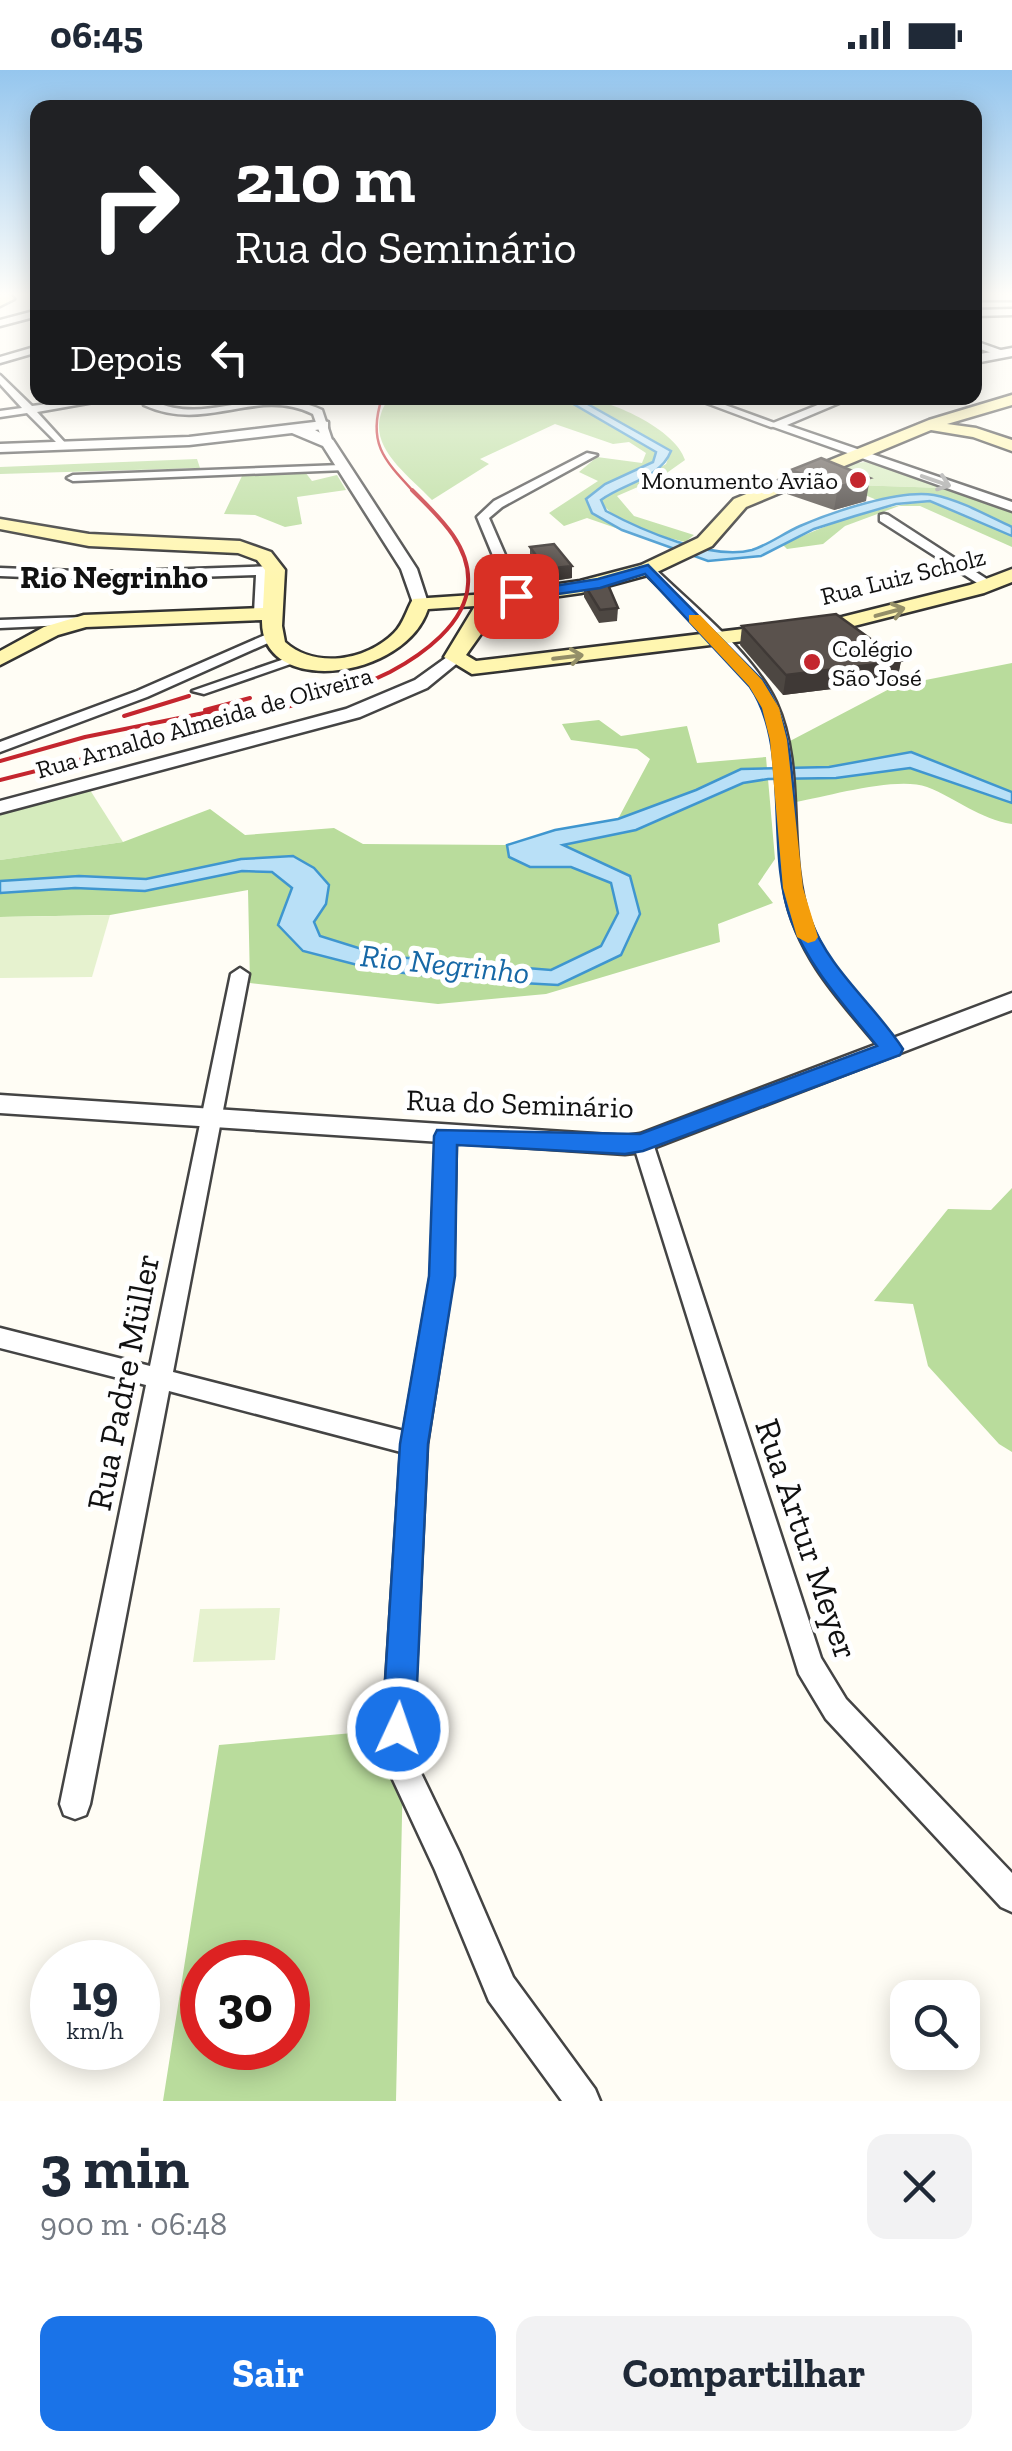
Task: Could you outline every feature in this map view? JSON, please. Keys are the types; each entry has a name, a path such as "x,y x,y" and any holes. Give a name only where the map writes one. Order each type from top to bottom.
{"main road":[{"path":"916,432 972,425 1012,403"},
{"path":"0,524 48,536 106,543 240,547 257,551 268,570 268,613 278,647 298,659 331,666 369,658 404,633 414,622 420,603 516,596 600,583 648,569 705,542 736,506 916,432 1012,403"},
{"path":"972,425 1012,446"},
{"name":"Rua Luiz Scholz","path":"462,663 714,639 860,620 1012,576"},
{"path":"462,663 488,600"},
{"path":"0,659 51,631 84,621 268,613"}],"street":[{"path":"11,390 63,446"},
{"path":"0,414 65,405"},
{"path":"151,405 186,413 240,405"},
{"path":"302,405 318,412 341,468 410,569 420,603"},
{"path":"719,405 1012,508"},
{"path":"775,424 826,405"},
{"path":"0,448 189,441 323,425"},
{"path":"287,430 312,433 328,443"},
{"path":"516,596 483,517 498,504 591,455"},
{"path":"72,478 341,468"},
{"path":"884,518 990,585"},
{"path":"648,569 767,700 780,756 793,888 806,933 825,967 892,1049"},
{"path":"0,572 86,576 268,570"},
{"path":"0,624 84,621"},
{"path":"0,747 142,694 272,636"},
{"path":"199,691 298,659"},
{"name":"Rua Arnaldo Almeida de Oliveira","path":"0,806 326,721 421,684 462,663"},
{"name":"Rua Padre Müller","path":"75,1804 240,974"},
{"name":"Rua do Seminário","path":"0,1104 625,1146 1012,1002"},
{"path":"446,1136 442,1276 414,1444 398,1729 403,1769 502,1989 583,2101"},
{"name":"Rua Artur Meyer","path":"643,1142 808,1664 836,1709 1012,1896"},
{"path":"0,1338 414,1444"}],"green space":[{"path":"385,405 575,405 657,452 653,461 605,484 586,499 592,513 656,542 587,518 564,526 549,513 598,481 579,472 597,457 642,463 646,453 629,442 613,444 555,424 480,459 489,464 432,500 388,454 379,428"},
{"path":"589,405 622,409 655,426 679,448 685,460 661,477 617,496 634,516 694,535 685,542 626,523 615,517 601,500 666,464 671,451"},
{"path":"197,459 200,468 0,474 0,467"},
{"path":"865,462 945,488 852,485 825,474"},
{"path":"305,472 312,481 337,475 346,490 297,497 302,524 285,527 255,515 224,514 242,476"},
{"path":"849,488 945,488 1012,512 1012,527 932,495 879,501"},
{"path":"930,501 1012,536 1012,547 920,506 899,506 845,526 823,544 787,549 783,545 855,516 892,507"},
{"path":"1012,663 1012,792 911,752 829,767 793,768 790,741 895,686"},
{"path":"599,720 621,736 687,726 697,763 766,757 767,769 741,769 618,819 650,759 637,749 571,740 562,724"},
{"path":"910,768 1012,803 1012,824 989,818 914,784 881,785 796,802 794,778 836,778"},
{"path":"768,779 775,859 758,884 773,903 718,924 720,942 546,994 438,1004 250,983 248,890 110,915 0,917 0,893 75,888 145,891 242,871 273,872 292,888 278,925 377,970 558,985 621,955 630,876 561,845 709,799 744,783"},
{"path":"90,790 123,842 0,860 0,814"},
{"path":"210,809 245,835 334,828 363,844 507,845 509,857 530,866 571,867 611,883 618,913 601,947 551,970 384,956 320,936 314,923 326,904 329,885 241,859 146,879 79,876 0,881 0,860 123,842"},
{"path":"110,915 92,977 0,978 0,917"},
{"path":"1012,1188 1012,1452 999,1444 928,1366 913,1304 874,1301 948,1209 991,1210"},
{"path":"280,1608 275,1660 193,1662 200,1609"},
{"path":"398,1729 403,1769 396,2101 163,2101 180,1993 180,2070 310,2070 310,1940 188,1940 219,1745"}],"water":[{"path":"575,405 589,405 671,451 659,468 601,500 606,511 697,548 752,550 830,514 885,498 920,494 944,497 974,509 1012,527 1012,536 930,501 896,504 814,529 761,556 708,561 622,530 592,513 586,499 605,484 653,462 656,452"},
{"path":"911,752 1012,792 1012,803 910,768 836,778 768,779 743,783 636,830 563,845 630,876 640,914 621,955 558,985 377,970 303,951 278,925 292,888 272,872 242,871 145,891 75,888 0,893 0,881 79,876 146,879 241,859 293,856 314,868 329,885 326,904 314,922 320,936 384,956 551,970 601,946 618,913 611,883 571,867 530,867 509,857 507,845 555,830 618,819 741,769 829,767"}],"building":[{"path":"821,458 870,478 838,487 791,470"},
{"path":"554,544 572,566 546,569 530,547"},
{"path":"606,580 618,608 600,610 584,584"},
{"path":"836,614 901,661 786,675 742,626"}],"railway":[{"path":"380,405 376,427 381,450 414,492"},
{"path":"0,780 331,695 371,681 415,657 451,625 468,584 458,544 412,490"},
{"path":"124,716 189,696"},
{"path":"205,710 250,698"},
{"path":"0,761 85,737 219,710"}],"slow traffic":[{"path":"695,618 756,684 770,708 777,730 793,888 808,937"}],"place":[{"name":"Monumento Avião","path":"858,480"},
{"name":"Colégio São José","path":"812,662"}],"district":[{"name":"Rio Negrinho","path":"114,577"}],"route":[{"path":"398,1729 414,1444 442,1276 446,1136 625,1146 892,1049 825,967 800,918 791,873 777,730 767,700 756,684 648,569 600,583 516,596"}]}
